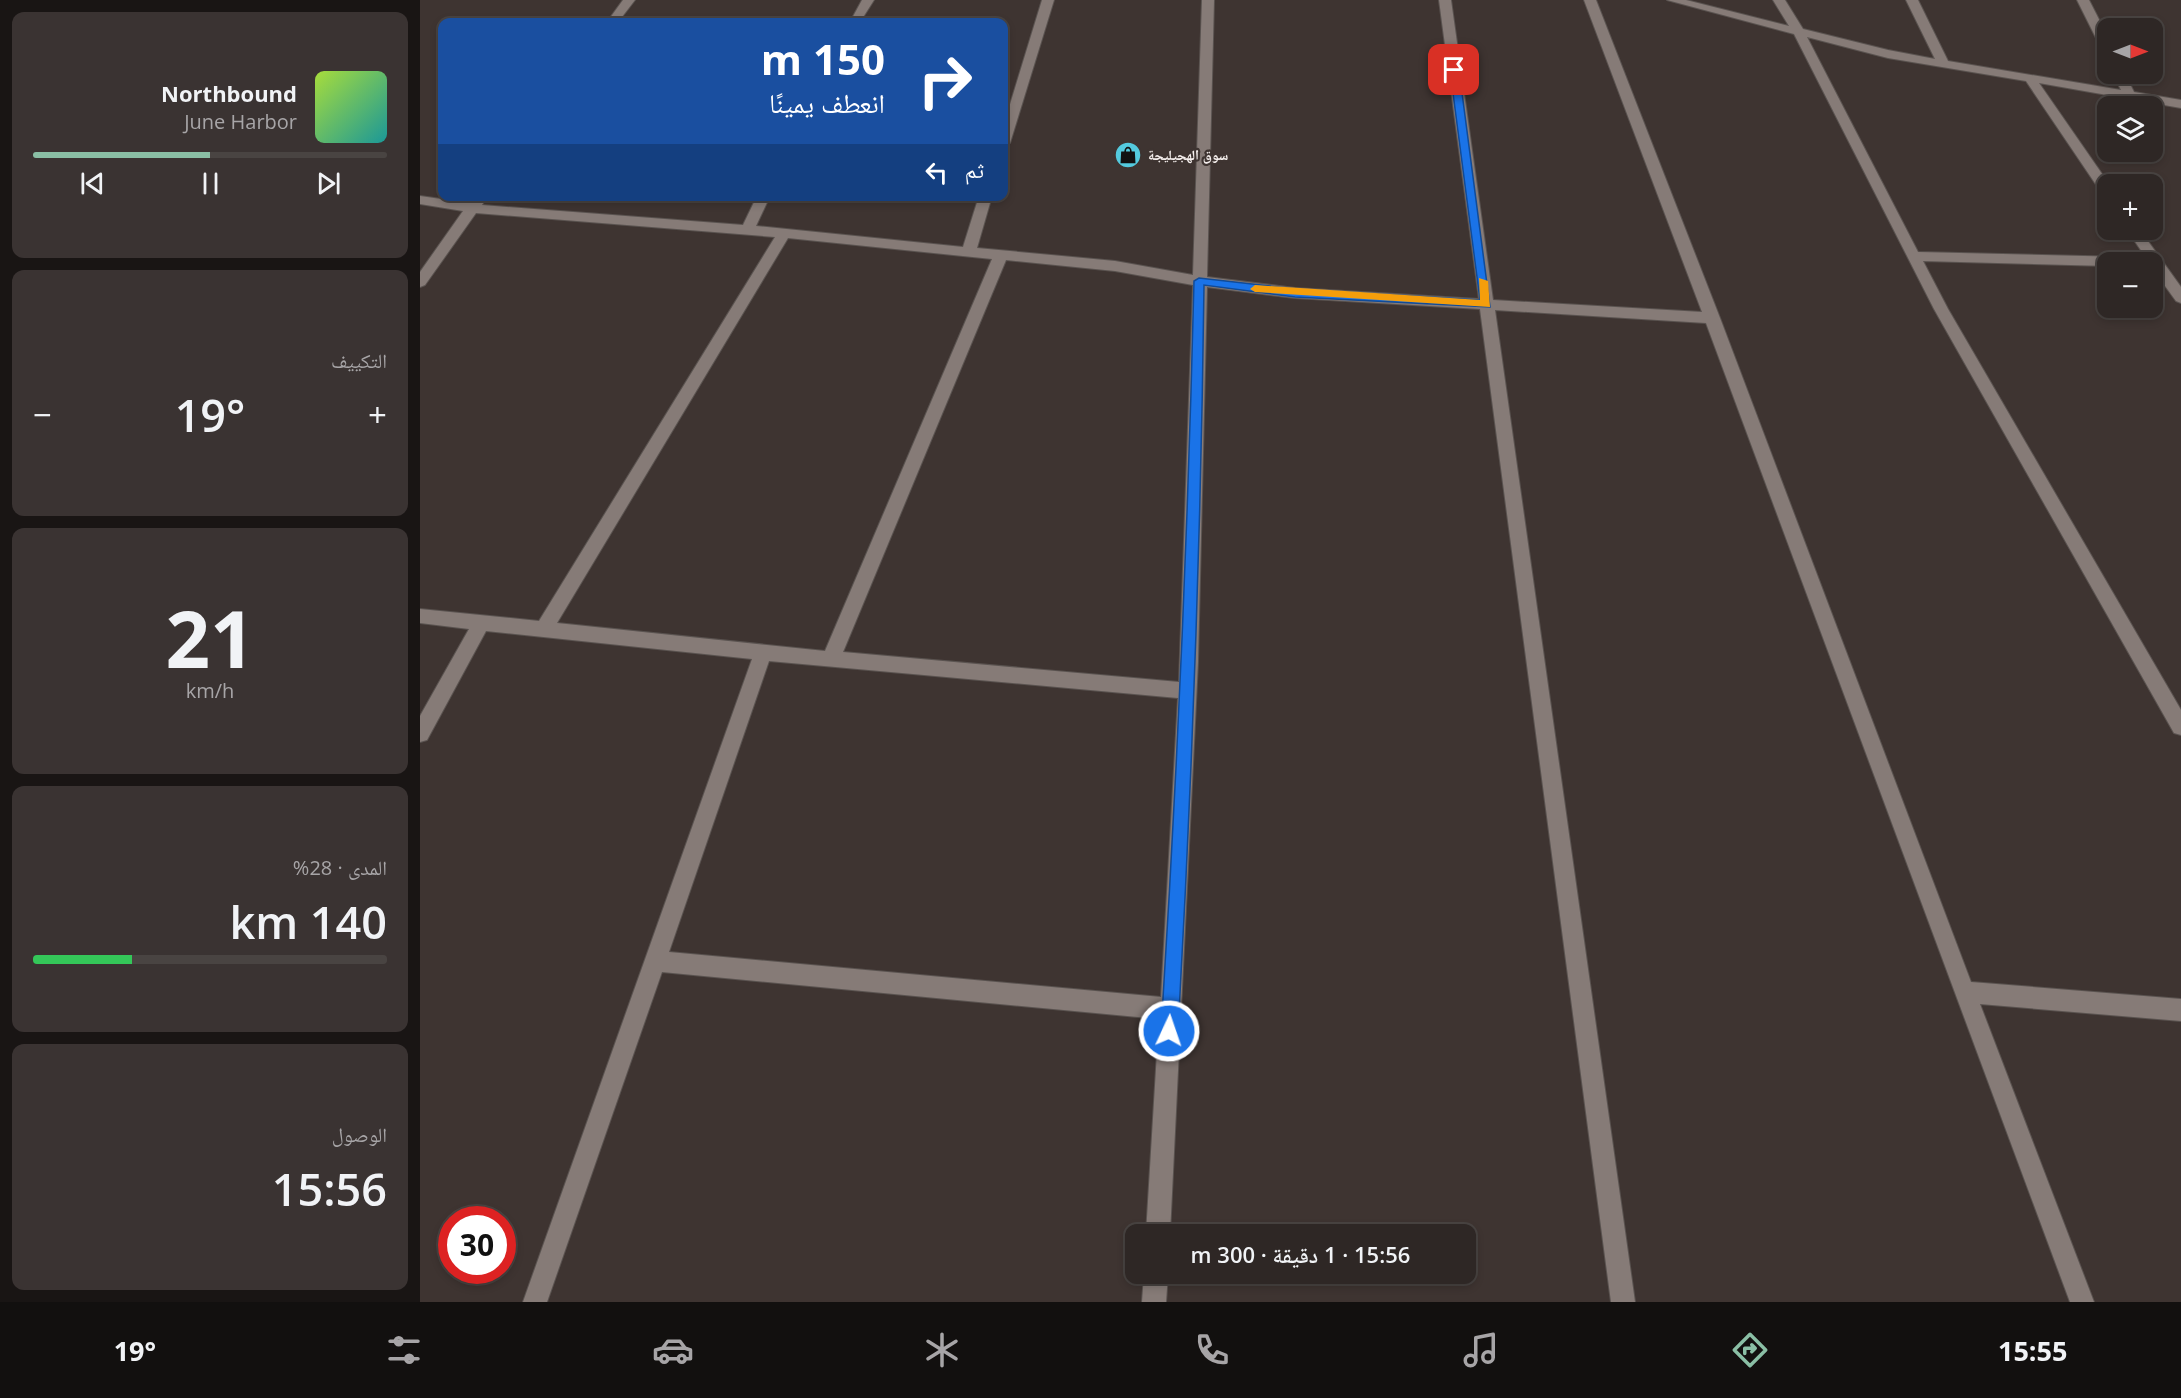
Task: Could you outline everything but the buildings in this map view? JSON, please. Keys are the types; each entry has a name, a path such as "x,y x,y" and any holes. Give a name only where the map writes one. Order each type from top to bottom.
{"street":[{"path":"615,18 629,0"},
{"path":"857,18 868,0"},
{"path":"1008,131 1048,0"},
{"path":"1159,1224 1187,691 1196,472 1202,111 1208,0"},
{"path":"1444,0 1623,1302"},
{"path":"1590,0 1713,318 2082,1302"},
{"path":"1673,0 1888,54 2130,96"},
{"path":"1779,0 1798,31 1941,309 2181,727"},
{"path":"1911,0 1944,64"},
{"path":"2083,0 2097,28"},
{"path":"2031,80 2097,176"},
{"path":"2124,84 2130,96"},
{"path":"2163,101 2181,104"},
{"path":"420,200 438,201"},
{"path":"448,201 476,202 968,254 1115,266 1199,281 1295,293 1713,318"},
{"path":"748,230 762,201"},
{"path":"968,254 984,201"},
{"path":"420,282 476,202"},
{"path":"544,629 784,234"},
{"path":"1915,256 2097,261"},
{"path":"831,659 1000,257"},
{"path":"2163,275 2181,298"},
{"path":"420,616 763,653 1187,691"},
{"path":"420,734 482,621"},
{"path":"535,1302 763,653"},
{"path":"656,961 1171,1009"},
{"path":"1964,992 2181,1010"},
{"path":"1154,1302 1155,1284"}],"slow traffic":[{"path":"1255,289 1486,304 1482,281"}],"place":[{"name":"سوق الهجيليجة","path":"1128,155"}],"route":[{"path":"1169,1031 1183,807 1196,472 1199,281 1295,293 1486,304 1454,70"}]}
